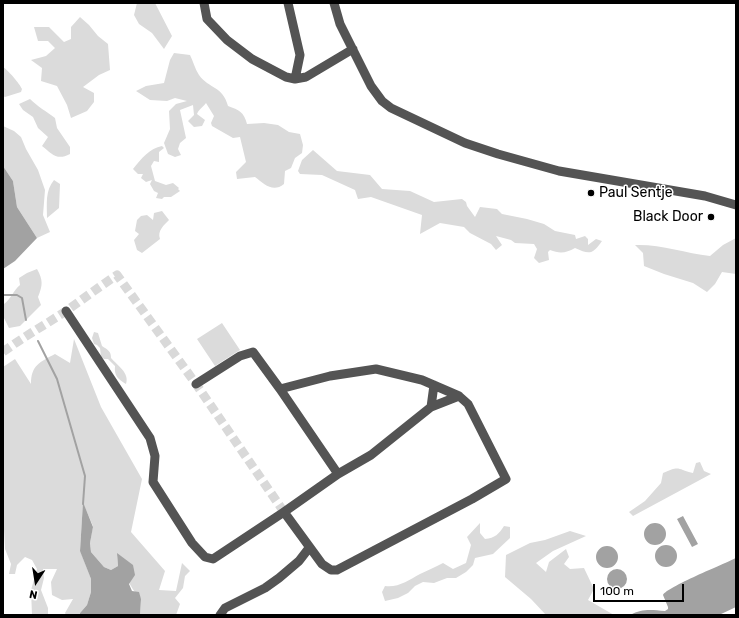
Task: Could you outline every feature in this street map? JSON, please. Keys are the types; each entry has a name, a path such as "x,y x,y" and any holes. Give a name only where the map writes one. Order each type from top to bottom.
{"street":[{"path":"204,3 207,19 227,40 258,62 286,77 295,79 306,77 353,49"},
{"path":"288,3 300,55 295,79"},
{"path":"334,3 340,24 371,86 382,101 391,108 465,143 558,171 705,196 736,205"},
{"path":"66,310 148,433 155,456 152,482 192,543 206,557 213,559 338,474 371,455 431,406 459,396"},
{"path":"196,384 240,356 253,352 338,474"},
{"path":"280,389 330,376 376,369 422,380 459,396 468,404 506,479 472,499 337,570 331,570 322,564 284,512"},
{"path":"431,406 434,385"},
{"path":"220,615 225,608 265,588 279,578 299,561 309,548"}],"shaded area":[{"path":"137,3 155,3 172,36 164,49 152,33 139,24 134,15"},
{"path":"80,17 108,44 110,70 99,75 83,87 94,93 94,102 87,111 71,118 67,105 57,86 41,81 42,68 31,60 46,56 55,48 48,41 38,41 34,27 49,27 64,42 71,39 71,27"},
{"path":"174,53 190,55 196,70 203,80 223,95 228,106 243,114 247,124 264,123 278,125 289,132 300,134 303,145 302,153 295,158 291,168 285,171 284,184 280,187 272,188 265,185 255,177 237,179 236,172 246,162 240,137 233,138 212,126 211,123 214,116 206,103 197,114 205,120 202,126 194,127 188,121 194,115 193,105 180,110 186,138 180,143 178,149 181,155 175,157 168,154 164,143 170,129 169,111 176,104 187,101 175,98 167,101 150,100 136,91 146,86 164,83 170,60"},
{"path":"3,67 19,84 22,89 21,92 5,97 3,96"},
{"path":"30,99 55,118 57,128 70,147 70,154 58,157 42,146 48,137 38,128 33,117 23,110 19,104"},
{"path":"3,126 14,131 21,137 38,170 45,190 43,215 50,232 37,238 17,207 13,181 3,166"},
{"path":"162,146 164,148 159,152 159,162 154,161 151,166 155,181 166,185 173,183 179,188 178,189 180,191 171,197 164,197 162,199 156,198 158,193 154,191 150,184 152,180 146,182 141,178 143,174 138,174 133,169 150,152"},
{"path":"313,150 337,171 370,175 382,189 410,191 434,202 462,199 466,202 467,206 475,217 480,207 497,209 502,214 527,219 544,224 555,231 575,235 576,239 585,236 588,239 588,245 596,239 602,241 596,249 591,252 584,252 575,248 563,252 550,250 548,252 549,260 539,263 534,258 537,249 534,244 515,243 511,240 496,236 502,245 496,250 491,244 470,233 464,227 440,223 420,234 422,215 371,197 358,199 355,190 322,175 300,174 298,171 302,160"},
{"path":"3,166 13,181 17,207 37,238 15,261 3,269"},
{"path":"54,180 60,184 59,208 47,218 48,193"},
{"path":"162,211 169,220 159,233 160,239 142,253 137,250 134,240 139,234 135,231 137,220 141,216 147,215 153,220 154,213"},
{"path":"736,238 736,274 722,272 715,284 707,292 693,283 644,266 643,253 635,245 663,247 710,256 723,245"},
{"path":"37,269 42,283 38,297 41,305 20,326 9,328 3,316 4,304 20,285 19,278"},
{"path":"222,323 240,350 215,366 197,339"},
{"path":"94,332 98,333 102,346 109,351 111,358 125,373 127,380 126,384 117,377 115,366 108,359 101,357 100,348 94,344 92,338"},
{"path":"74,339 101,407 142,479 131,532 165,571 159,590 176,591 182,563 190,571 185,576 183,588 175,598 180,604 176,615 140,615 141,599 130,584 117,554 118,566 111,570 104,567 91,552 90,543 93,526 83,503 80,550 91,579 91,592 87,605 80,615 66,615 65,613 73,599 62,600 52,595 51,582 57,569 43,569 44,578 41,590 48,608 48,615 32,615 31,590 37,569 32,560 25,557 17,565 15,574 9,574 11,564 5,549 3,528 3,367 15,359 31,384 31,378 37,365 55,354 70,363"},
{"path":"700,462 704,471 711,474 633,516 629,512 645,501 661,483 663,473 676,468 693,473 696,463"},
{"path":"83,502 93,527 90,543 91,552 104,567 111,570 118,566 117,553 133,565 135,575 129,584 132,591 139,592 141,599 140,615 80,615 87,605 91,592 91,579 80,551"},
{"path":"683,516 698,544 692,547 677,519"},
{"path":"480,523 480,533 485,539 496,535 504,526 510,527 510,538 493,554 475,558 473,565 466,572 456,578 447,578 434,583 423,582 398,598 385,601 382,592 385,586 394,586 403,583 443,563 453,569 466,563 471,545 467,537"},
{"path":"655,523 663,526 666,534 663,542 655,545 647,542 644,534 647,526"},
{"path":"570,531 586,536 553,551 536,563 546,572 549,562 566,549 569,557 564,564 570,569 584,568 594,589 588,600 614,615 546,615 531,599 505,577 506,555 530,543 545,540"},
{"path":"666,545 670,546 676,552 676,560 670,566 666,567 662,566 656,560 655,556 656,552 662,546"},
{"path":"607,546 615,549 618,557 615,565 607,568 599,565 596,557 599,549"},
{"path":"736,558 736,607 719,615 630,615 643,610 665,611 668,607 663,595 667,591 685,581"},
{"path":"617,569 624,572 627,579 624,586 617,589 610,586 607,579 610,572"}],"waterway":[{"path":"3,295 17,295 22,298 26,320"},
{"path":"38,341 57,379 85,476 83,504"}],"tunnel":[{"path":"3,352 66,311 117,275 196,384 284,512"}],"place":[{"name":"Paul Sentje","path":"591,193"},
{"name":"Black Door","path":"711,217"}]}
